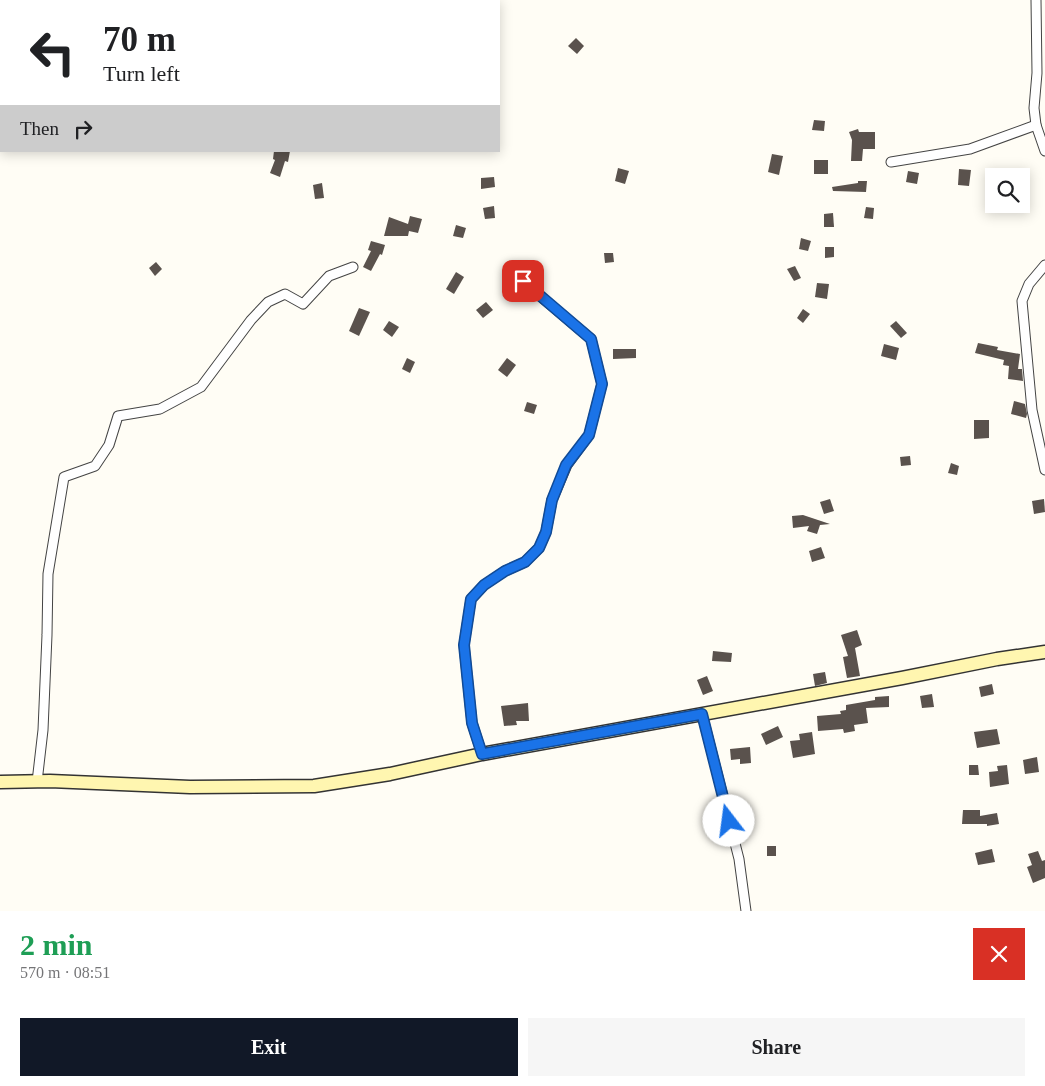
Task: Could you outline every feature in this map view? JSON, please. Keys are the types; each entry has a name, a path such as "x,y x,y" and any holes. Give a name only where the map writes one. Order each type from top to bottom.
{"main road":[{"path":"0,782 190,786 314,786 390,774 482,754 997,659 1045,652"}],"street":[{"path":"1036,0 1038,73 1034,108 1036,126 1045,151"},
{"path":"891,162 970,150 1036,126"},
{"path":"1045,265 1029,284 1022,301 1032,410 1045,470"},
{"path":"37,782 43,721 48,574 64,477 95,466 109,445 118,416 160,409 201,387 250,320 268,302 286,294 303,304 329,276 353,267"},
{"path":"482,754 472,723 464,645 471,599 484,585 505,571 525,562 539,548 546,532 552,500 566,465 589,435 602,384 591,339 509,270"},
{"path":"702,714 739,859 746,911"}],"building":[{"path":"576,38 584,46 577,54 568,46"},
{"path":"814,120 825,121 824,131 812,130"},
{"path":"858,129 859,132 875,132 875,149 863,149 862,161 851,161 852,140 849,132"},
{"path":"274,152 290,152 288,162 285,161 280,177 270,173 275,160 273,159"},
{"path":"772,154 783,156 779,175 768,172"},
{"path":"814,160 828,160 828,174 814,174"},
{"path":"618,168 629,171 625,184 615,181"},
{"path":"959,169 971,170 969,186 958,185"},
{"path":"908,171 919,173 917,184 906,182"},
{"path":"494,177 495,187 481,189 481,178"},
{"path":"858,181 867,181 866,192 833,191 832,187 858,183"},
{"path":"322,183 324,198 315,199 313,185"},
{"path":"494,206 495,218 485,219 483,208"},
{"path":"866,207 874,208 873,219 864,218"},
{"path":"833,213 834,227 824,227 824,214"},
{"path":"410,216 422,219 418,233 409,231 408,236 384,236 389,217 408,224"},
{"path":"456,225 466,228 463,238 453,236"},
{"path":"801,238 811,241 808,251 799,249"},
{"path":"371,241 385,245 382,255 380,254 371,271 363,267 371,251 368,250"},
{"path":"825,247 834,247 834,257 825,258"},
{"path":"604,253 613,253 614,262 605,263"},
{"path":"156,262 162,269 155,276 149,268"},
{"path":"795,266 801,278 794,281 787,269"},
{"path":"456,272 464,277 454,294 446,289"},
{"path":"817,283 829,284 827,299 815,297"},
{"path":"486,302 493,310 483,318 476,310"},
{"path":"359,308 370,312 359,336 349,331"},
{"path":"803,309 810,314 803,323 797,318"},
{"path":"389,321 399,327 392,337 383,330"},
{"path":"896,321 907,333 901,338 890,326"},
{"path":"978,343 998,347 997,350 1020,354 1018,369 1022,369 1023,381 1008,379 1009,366 1003,365 1004,360 975,353"},
{"path":"884,344 899,348 896,360 881,356"},
{"path":"613,349 636,349 636,358 613,359"},
{"path":"407,358 415,362 410,373 402,369"},
{"path":"507,358 516,365 507,377 498,370"},
{"path":"1014,401 1025,404 1026,418 1011,414"},
{"path":"527,402 537,405 534,414 524,411"},
{"path":"974,420 989,420 989,438 974,439"},
{"path":"910,456 911,465 901,466 900,457"},
{"path":"951,463 959,466 957,475 948,473"},
{"path":"830,499 834,511 824,514 820,502"},
{"path":"1044,499 1045,512 1034,514 1032,501"},
{"path":"803,515 830,524 820,525 817,534 807,531 809,526 793,528 792,516"},
{"path":"821,547 825,558 812,562 809,551"},
{"path":"857,630 862,645 855,648 860,676 847,678 843,657 848,656 841,635"},
{"path":"713,651 732,653 731,662 712,661"},
{"path":"825,672 827,683 815,686 813,674"},
{"path":"707,676 713,691 703,695 697,680"},
{"path":"992,684 994,694 981,697 979,687"},
{"path":"932,694 934,707 922,708 920,696"},
{"path":"889,696 889,707 866,708 868,723 854,725 855,731 844,733 843,729 818,731 817,716 841,714 840,711 846,710 846,705 875,700 875,697"},
{"path":"528,703 529,721 516,721 517,725 504,726 501,706"},
{"path":"778,726 783,737 766,745 761,734"},
{"path":"997,729 1000,744 977,748 974,732"},
{"path":"812,732 815,754 793,758 790,741 800,740 799,734"},
{"path":"750,747 751,763 740,764 740,759 731,760 730,749"},
{"path":"1037,757 1039,772 1025,774 1023,760"},
{"path":"969,765 978,765 979,775 969,775"},
{"path":"1007,765 1009,784 990,787 989,772 998,771 997,766"},
{"path":"963,810 980,810 980,816 997,813 999,824 987,826 987,824 962,824"},
{"path":"767,846 776,846 776,856 767,856"},
{"path":"992,849 995,862 978,865 975,853"},
{"path":"1038,851 1042,861 1045,860 1045,878 1033,883 1027,867 1032,865 1028,854"}],"route":[{"path":"523,281 591,339 602,384 589,435 566,465 552,500 546,532 539,548 525,562 505,571 484,585 471,599 464,645 467,689 472,723 482,754 702,714 729,821"}]}
